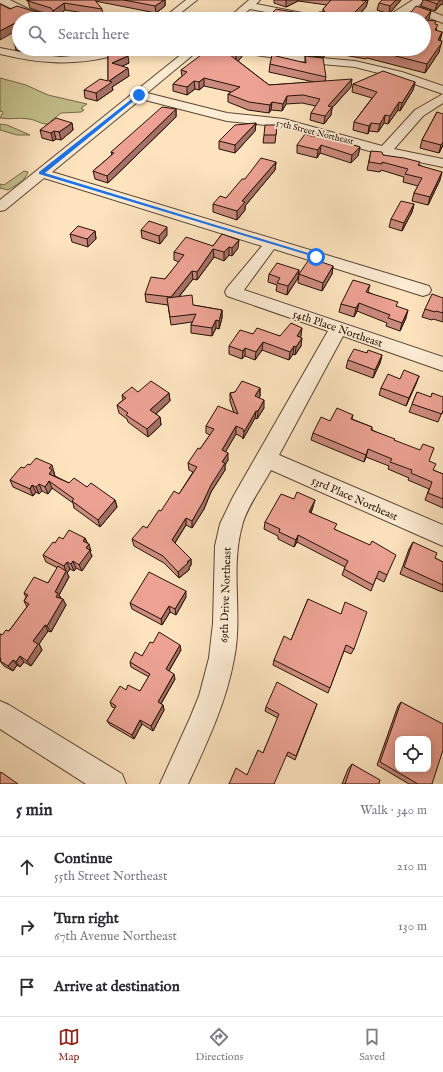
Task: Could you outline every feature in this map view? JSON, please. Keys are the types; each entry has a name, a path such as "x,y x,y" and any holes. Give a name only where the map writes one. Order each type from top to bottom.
{"street":[{"path":"2,0 26,12"},
{"path":"176,12 192,0"},
{"path":"401,12 420,0"},
{"path":"168,3 184,6"},
{"path":"241,12 252,3 300,12"},
{"path":"410,7 426,12"},
{"path":"431,14 443,20"},
{"path":"0,51 12,54"},
{"path":"19,56 41,60 81,60 101,56"},
{"path":"0,207 186,56"},
{"path":"283,56 355,64 398,74 443,90"},
{"name":"57th Street Northeast","path":"139,95 227,117 294,126 385,151 443,163"},
{"path":"385,151 419,113 443,98"},
{"path":"41,173 423,290"},
{"path":"0,191 14,196"},
{"name":"54th Place Northeast","path":"266,250 233,292 443,364"},
{"name":"69th Drive Northeast","path":"174,784 201,725 212,696 222,658 225,622 226,546 231,524 339,328"},
{"name":"53rd Place Northeast","path":"267,459 443,536"},
{"path":"0,714 101,781"}],"shaded area":[{"path":"0,78 26,85 48,95 87,104 81,108 84,110 81,112 61,113 51,121 50,124 44,124 25,118 0,118 3,112 0,111"},
{"path":"0,124 7,125 30,135 17,135 0,130"},
{"path":"24,171 28,172 27,175 17,185 8,190 0,188 0,184 4,185"}],"building":[{"path":"95,0 102,9 64,3 53,11 51,8 28,1"},
{"path":"124,0 164,0 155,6"},
{"path":"331,0 367,0 355,12 325,12 323,9"},
{"path":"382,0 396,0 390,6 379,3"},
{"path":"426,0 440,0 437,4"},
{"path":"0,4 10,9 17,6 36,12 12,12 12,25 0,31"},
{"path":"416,6 431,11 430,12 411,12"},
{"path":"276,9 293,12 273,12"},
{"path":"431,21 436,21 435,24 438,25 435,30 442,32 438,40 442,41 427,64 396,56 431,56"},
{"path":"108,56 128,56 112,63 128,68 109,81 112,82 96,93 84,90 100,79 108,81"},
{"path":"200,56 231,56 269,85 352,79 328,106 332,107 325,116 311,113 320,99 303,95 287,96 283,104 272,102 270,105 249,102 228,94 240,87 204,78 199,82 194,81 187,87 173,84 187,72 181,70"},
{"path":"272,56 306,63 305,56 323,58 326,77 270,64"},
{"path":"383,71 415,82 402,103 399,102 390,116 385,115 380,124 371,123 369,126 354,122 377,92 353,84"},
{"path":"162,107 176,109 107,176 93,171 114,153 111,152"},
{"path":"437,112 443,114 443,142 441,145 422,140"},
{"path":"56,118 72,123 59,132 54,131 51,133 40,130"},
{"path":"256,123 235,145 219,141 235,125"},
{"path":"265,125 277,125 276,135 264,135"},
{"path":"319,130 329,133 327,136 360,147 352,155 321,145 318,150 297,145 305,134 314,137"},
{"path":"371,151 382,152 383,155 420,162 418,165 442,172 430,197 414,193 422,178 405,174 408,169 382,162 382,164 369,162"},
{"path":"261,158 276,162 242,201 245,202 237,211 213,204 220,196 226,198 242,179 245,179"},
{"path":"401,201 414,204 404,223 391,219"},
{"path":"149,221 167,227 159,236 141,230"},
{"path":"78,226 95,231 87,239 70,234"},
{"path":"222,234 239,240 232,248 229,247 224,252 213,249 197,272 192,271 171,297 145,294 151,277 165,279 184,255 174,252 186,237 213,246"},
{"path":"310,258 333,266 323,283 299,274"},
{"path":"277,263 299,270 288,286 277,283 280,278 269,274"},
{"path":"353,280 370,285 366,292 398,302 396,306 408,310 402,323 388,318 390,315 359,303 356,308 341,304"},
{"path":"432,294 443,298 443,313 425,309"},
{"path":"192,295 193,305 222,310 219,321 216,320 212,328 191,325 196,314 170,317 167,298"},
{"path":"291,323 302,328 297,336 302,338 296,347 294,346 290,352 263,342 256,352 245,348 243,351 229,346 240,330 253,334 257,328 280,336"},
{"path":"354,349 367,353 368,350 382,355 375,370 348,360"},
{"path":"404,370 419,376 409,398 381,388 388,374 400,379"},
{"path":"151,381 169,393 150,410 160,417 147,429 126,415 128,413 117,405 126,398 122,395 132,387 138,392"},
{"path":"242,381 260,388 255,396 264,400 244,432 243,429 236,426 222,450 228,453 222,462 225,463 211,485 192,521 186,518 172,540 191,559 178,572 163,556 132,539 143,526 147,528 159,510 161,511 174,491 179,494 197,467 188,463 214,429 206,426 218,406 238,414 230,393 235,392"},
{"path":"417,392 431,397 432,393 443,397 442,414 412,404"},
{"path":"337,408 353,415 351,419 372,427 371,430 395,439 394,440 420,450 423,444 434,448 429,461 436,464 433,470 443,474 443,499 428,493 432,482 411,473 412,470 390,462 392,459 368,449 366,455 313,433 321,417 330,421"},
{"path":"36,458 52,465 49,468 52,470 49,474 69,483 74,478 87,487 91,483 115,500 98,520 72,501 74,499 49,481 45,487 39,484 36,487 32,485 30,489 10,480 21,467 24,468 28,464 30,465"},
{"path":"297,492 315,500 309,512 337,524 334,529 370,545 372,541 396,555 387,575 379,571 373,585 344,569 348,561 298,535 296,540 279,532 280,529 265,522 281,494 294,499"},
{"path":"69,530 85,538 83,541 89,544 86,548 90,550 79,565 73,561 71,564 67,562 64,566 43,555 53,542 55,543 59,537 63,539"},
{"path":"413,542 437,553 435,558 443,562 443,585 404,567"},
{"path":"58,566 66,571 55,592 58,593 56,597 63,599 47,626 45,625 33,641 38,644 27,661 20,656 16,662 13,660 8,666 0,661 0,634 2,635 6,630 9,631 29,604 24,601 28,595 24,593 34,577 48,583"},
{"path":"149,572 186,591 175,609 169,606 161,619 130,603"},
{"path":"308,599 341,614 345,602 367,612 354,649 346,645 330,688 274,660 284,636 291,640"},
{"path":"159,632 180,645 166,669 174,674 158,702 163,705 151,726 140,720 132,735 107,721 116,706 110,702 120,686 126,690 128,685 140,691 150,674 130,662 135,652 142,656 150,642 153,643"},
{"path":"277,682 317,704 296,756 288,752 274,784 229,784 236,768 247,775 258,750 263,753 279,714 266,707"},
{"path":"401,702 443,724 443,750 432,784 418,784 397,772 431,772 431,736 395,736 395,771 380,762"},
{"path":"352,764 380,780 379,784 345,784"},
{"path":"1,772 18,784 0,784"}],"route":[{"path":"139,95 41,173 316,257"}]}
